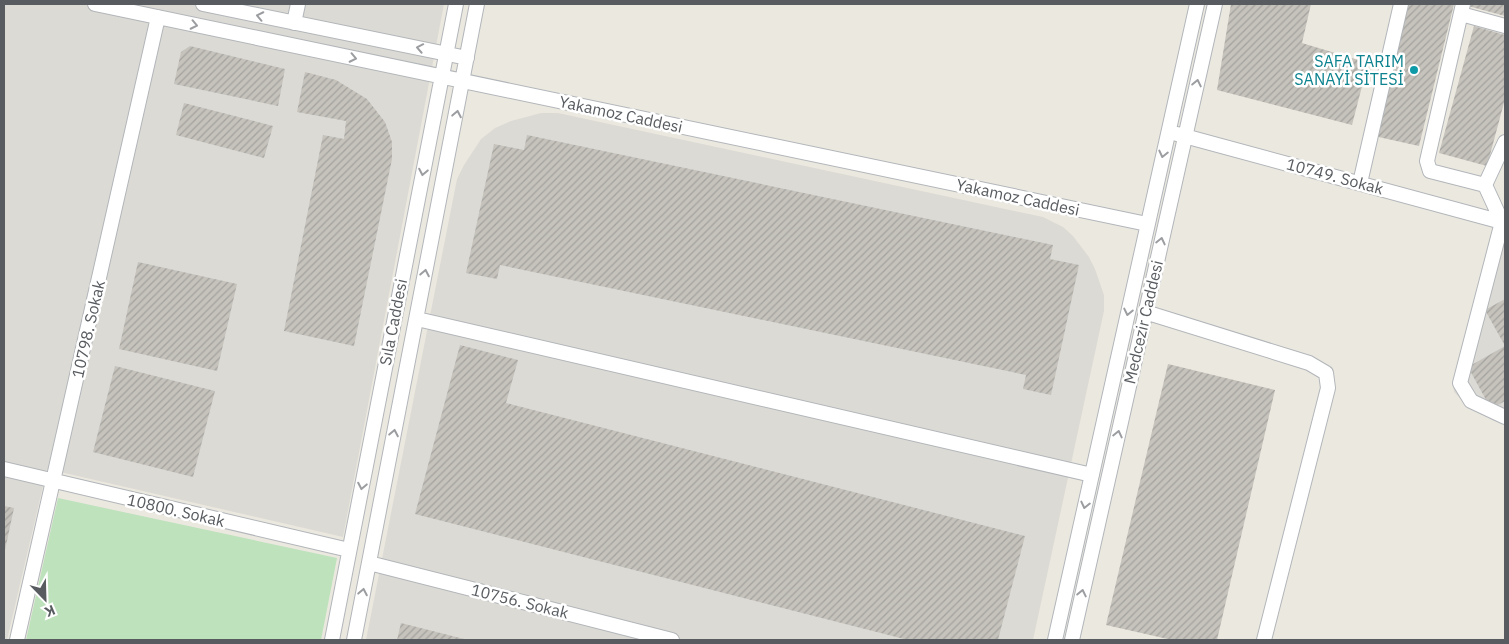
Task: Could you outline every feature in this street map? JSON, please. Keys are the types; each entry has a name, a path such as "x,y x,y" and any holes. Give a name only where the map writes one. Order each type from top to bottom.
{"street":[{"name":"Yakamoz Caddesi","path":"95,4 1147,224"},
{"path":"202,4 467,58"},
{"path":"294,23 298,4"},
{"name":"Sıla Caddesi","path":"332,640 456,4"},
{"path":"354,640 477,4"},
{"name":"Medcezir Caddesi","path":"1055,640 1196,4"},
{"name":"Medcezir Caddesi","path":"1072,640 1215,4"},
{"path":"1360,183 1401,4"},
{"path":"1505,26 1462,9 1427,161 1430,171 1485,185 1504,218 1460,383 1471,401 1505,417"},
{"name":"10798. Sokak","path":"17,640 158,17"},
{"name":"10749. Sokak","path":"1168,132 1186,135 1360,183 1504,218"},
{"path":"1485,185 1505,142"},
{"path":"1145,312 1309,363 1326,373 1328,388 1264,640"},
{"path":"417,319 1092,475"},
{"name":"10800. Sokak","path":"4,469 349,550"},
{"name":"10756. Sokak","path":"369,563 672,640"}],"shaded area":[{"path":"4,4 444,4 343,537 47,469 7,640 4,640"},
{"path":"541,113 558,113 1043,217 1063,227 1073,236 1089,257 1095,269 1104,295 1104,311 1033,640 366,640 457,179 481,139 495,128 511,121"},
{"path":"1499,225 1505,227 1505,424 1492,420 1464,402 1454,392 1453,383"}],"green space":[{"path":"58,498 337,558 321,640 26,640"}],"building":[{"path":"1231,4 1311,4 1302,43 1368,63 1352,125 1217,90"},
{"name":"SAFA TARIM SANAYİ SİTESİ","path":"1406,4 1454,4 1419,146 1374,136"},
{"path":"1469,4 1505,4 1505,16 1468,6"},
{"path":"1474,26 1505,35 1505,99 1487,166 1439,153"},
{"path":"190,46 285,69 278,106 174,84 181,52"},
{"path":"305,72 336,80 367,99 385,122 392,142 392,159 354,346 284,331 323,135 344,139 346,121 297,112"},
{"path":"184,103 273,126 264,158 176,135"},
{"path":"527,135 1053,245 1050,259 1079,265 1051,395 1023,389 1026,375 500,265 497,279 466,273 494,144 524,150"},
{"path":"138,262 237,284 217,371 119,349"},
{"path":"1505,299 1505,346 1485,310"},
{"path":"460,345 518,360 506,403 1025,536 998,640 908,640 415,514"},
{"path":"1505,346 1505,401 1491,409 1468,367"},
{"path":"1168,364 1275,390 1217,640 1172,640 1106,625"},
{"path":"115,366 215,391 193,477 93,452"},
{"path":"4,506 14,508 5,550 4,550"},
{"path":"401,623 468,640 397,640"}],"place":[{"name":"SAFA TARIM SANAYİ SİTESİ","path":"1414,70"}]}
